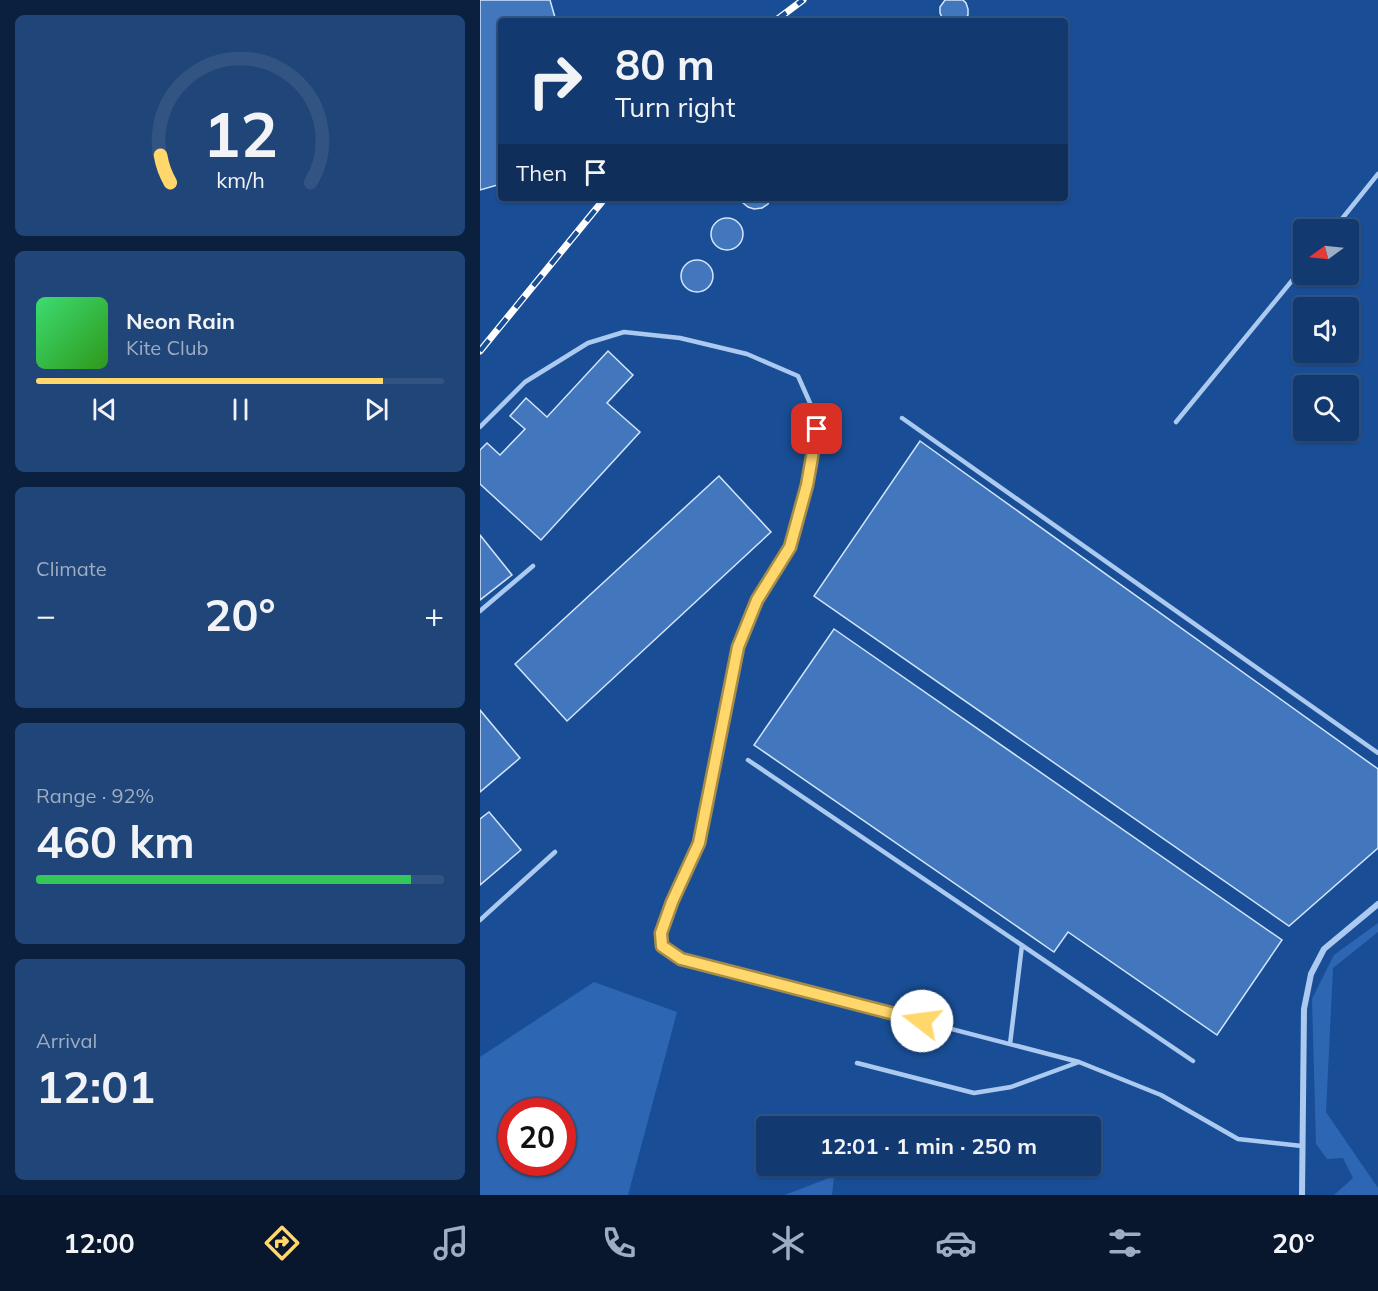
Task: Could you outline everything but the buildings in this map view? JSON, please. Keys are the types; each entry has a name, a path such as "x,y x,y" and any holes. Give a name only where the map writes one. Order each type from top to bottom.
{"street":[{"path":"1302,1195 1304,1009 1311,974 1324,949 1378,904"}],"lane":[{"path":"1342,219 1378,174"},
{"path":"1176,422 1293,279"},
{"path":"480,427 525,382 588,343 624,332 680,338 747,354 798,376 810,403 817,429 807,485 790,547 757,600 738,647 699,843 664,923 661,933 662,946 681,959 1079,1062 1161,1095 1238,1139 1302,1146"},
{"path":"902,418 1378,753"},
{"path":"480,611 533,566"},
{"path":"748,760 1192,1061"},
{"path":"480,920 555,852"},
{"path":"1010,1044 1022,945"},
{"path":"857,1063 974,1093 1011,1087 1079,1062"}],"shaded area":[{"path":"1378,923 1378,932 1333,968 1326,1112 1378,1188 1378,1195 1334,1195 1353,1178 1343,1158 1327,1159 1316,1144 1312,999 1334,955"},
{"path":"594,982 677,1012 628,1195 480,1195 480,1057"},
{"path":"834,1176 832,1195 785,1195"}],"railway":[{"path":"779,18 803,0"},
{"path":"480,351 603,201"}],"route":[{"path":"817,429 807,485 790,547 757,600 738,647 699,843 672,902 661,933 662,946 681,959 922,1021"}]}
